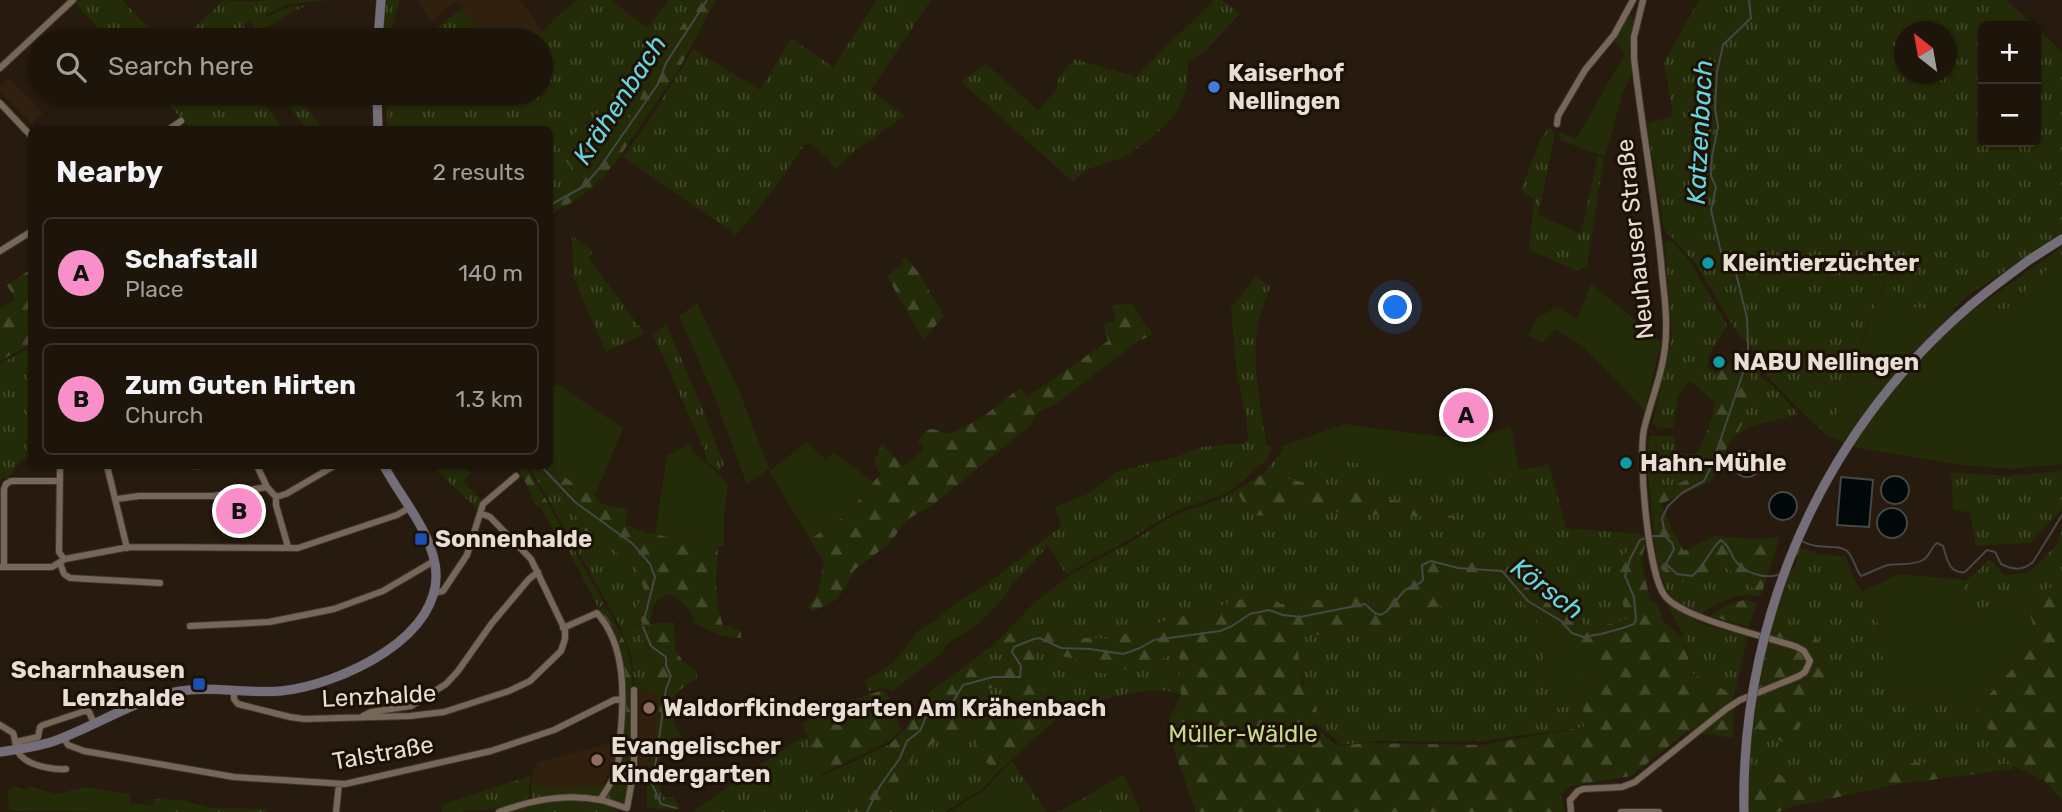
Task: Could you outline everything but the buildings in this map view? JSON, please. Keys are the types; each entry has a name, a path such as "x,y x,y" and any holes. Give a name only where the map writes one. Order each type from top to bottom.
{"main road":[{"path":"379,28 381,1"},
{"path":"377,105 377,126"},
{"path":"1744,812 1747,731 1760,653 1780,580 1809,512 1842,452 1889,387 1945,326 2029,260 2062,239"},
{"path":"0,752 63,737 132,706 168,694 195,690 260,692 294,689 354,670 384,652 406,634 426,610 436,575 428,540 386,469"}],"street":[{"path":"42,28 72,0"},
{"path":"1557,124 1558,116 1585,70 1614,35 1633,0"},
{"name":"Neuhauser Straße","path":"1571,812 1570,800 1578,791 1622,787 1635,782 1740,699 1793,679 1805,672 1810,661 1808,655 1797,647 1701,617 1672,603 1662,593 1657,580 1648,527 1642,446 1644,429 1662,372 1666,332 1659,232 1634,58 1634,37 1643,0"},
{"path":"0,68 28,42"},
{"path":"0,103 28,133"},
{"path":"174,126 181,121"},
{"path":"0,251 28,233"},
{"path":"60,469 62,572 68,577 160,583"},
{"path":"107,469 127,548"},
{"path":"258,469 267,487 276,497 275,505 288,547"},
{"path":"276,497 329,469"},
{"path":"433,593 443,591 466,557 484,503 516,476"},
{"path":"60,481 8,482 4,488 2,511 2,567 50,567 62,561 127,548 305,546 410,508"},
{"path":"117,499 139,496 213,496 267,487"},
{"path":"480,513 489,516 530,557 564,628 594,613 599,615 616,652 622,699 618,765 600,800"},
{"path":"190,626 269,622 334,609 390,587 434,561"},
{"path":"361,716 413,705 448,682 492,623 538,572"},
{"name":"Lenzhalde","path":"234,690 237,703 290,717 399,717 439,713 513,690 534,677 559,653 565,639 564,628"},
{"path":"499,812 549,798 600,800 627,808 634,773 634,690"},
{"name":"Talstraße","path":"63,737 68,745 84,751 198,772 239,778 339,784 491,751 554,730 614,700 622,699"},
{"path":"17,746 38,737 43,725 85,711 89,712 94,723"},
{"path":"0,725 13,733 22,757 46,768 66,769"},
{"path":"336,812 339,784"},
{"path":"1621,812 1659,812"}],"shaded area":[{"path":"416,0 520,0 541,28 478,28 460,4 455,2 431,21"},
{"path":"9,78 28,98 28,105 35,105 43,113 31,124 0,92 0,86"},
{"path":"1747,451 1756,455 1760,464 1756,473 1747,477 1738,473 1734,464 1738,455"},
{"path":"1895,476 1905,480 1909,490 1905,500 1895,504 1885,500 1881,490 1885,480"},
{"path":"1841,477 1873,480 1869,527 1837,525"},
{"path":"1783,492 1793,496 1797,506 1793,516 1783,520 1773,516 1769,506 1773,496"},
{"path":"1892,508 1902,513 1907,523 1902,533 1892,538 1882,533 1877,523 1882,513"},
{"path":"637,689 659,690 660,695 651,770 641,772 636,771"},
{"path":"618,741 614,769 603,785 555,789 531,783 533,770 538,762"}],"green space":[{"path":"72,0 122,0 149,28 99,28"},
{"path":"224,0 330,0 288,4 265,15 267,17 288,7 308,5 265,28 255,28 250,22 243,25 245,28 194,28"},
{"path":"385,0 400,0 392,28 382,28"},
{"path":"577,0 611,0 647,28 669,0 699,0 657,63 639,101 625,119 588,120 582,127 574,169 580,175 578,184 553,193 553,126 387,126 387,105 553,105 553,28 546,28"},
{"path":"699,0 716,0 678,71 616,162 592,188 553,213 553,193 580,181 580,175 565,160 559,147 606,106 626,119 639,101 657,63"},
{"path":"877,0 931,0 871,90 905,116 857,149 836,169 827,157 807,142 764,202 736,235 623,157 693,49 760,90 791,38 833,67"},
{"path":"1214,0 1222,0 1240,14 1204,52 1187,62 1186,89 1175,114 1132,153 1092,168 1073,182 961,82 986,64 1038,110 1056,90 1059,77 1074,59 1137,77"},
{"path":"1699,0 2006,0 2029,21 1978,21 1978,147 2041,147 2041,32 2062,52 2062,234 1971,293 1950,311 1910,307 1884,281 1828,436 1766,375 1752,347 1738,334 1695,263 1664,229 1647,123 1673,116 1664,62"},
{"path":"463,8 478,28 436,28"},
{"path":"1630,15 1634,17 1629,51 1632,73 1622,96 1605,157 1560,140 1559,132 1576,139 1625,53 1614,41"},
{"path":"169,105 265,105 282,126 188,126"},
{"path":"288,105 304,105 321,126 305,126"},
{"path":"1549,128 1554,131 1554,140 1538,215 1581,234 1598,156 1604,158 1587,265 1577,271 1529,250 1534,199 1521,190 1541,138"},
{"path":"572,236 593,251 589,259 645,334 606,352 573,277"},
{"path":"1671,240 1694,268 1727,325 1709,356 1708,367 1716,373 1718,391 1715,403 1690,380 1678,396 1673,428 1659,429 1653,423 1672,337 1665,242"},
{"path":"2062,247 2062,255 2007,309 1976,308"},
{"path":"2062,255 2062,464 2011,469 1961,465 1861,449 1828,436 1885,280 1910,307 1950,311 2007,309"},
{"path":"906,257 944,316 923,340 887,276 903,264 901,260"},
{"path":"28,271 28,346 0,361 0,309 15,299 7,285"},
{"path":"1256,276 1270,287 1256,339 1258,384 1266,444 1272,447 1268,459 1228,493 1177,510 1066,574 1048,546 978,624 947,644 942,653 892,691 884,688 869,691 865,681 893,663 918,631 987,584 1061,526 1055,507 1088,494 1118,471 1179,456 1202,447 1244,443 1248,439 1237,376 1231,308"},
{"path":"1591,283 1661,342 1645,411 1581,345 1555,330 1543,343 1528,335 1538,317 1557,307 1577,319"},
{"path":"697,303 738,388 769,468 747,485 714,396 679,316"},
{"path":"1131,304 1152,335 1138,341 1057,403 1037,413 1031,425 934,504 908,519 889,544 854,570 836,600 812,612 808,607 818,592 824,562 810,539 847,514 880,474 874,462 882,443 903,466 924,450 918,441 926,430 933,429 948,434 980,419 1020,388 1027,397 1108,341 1103,325 1116,320 1112,305"},
{"path":"666,324 724,464 719,471 706,461 704,449 654,337 650,338"},
{"path":"1743,348 1753,355 1745,419 1736,436 1728,444 1719,471 1710,482 1661,504 1684,551 1714,536 1758,539 1780,537 1762,592 1749,586 1719,562 1705,577 1674,583 1657,564 1650,493 1658,495 1693,476 1685,454 1696,454 1709,425 1715,404 1716,373 1724,369"},
{"path":"28,349 28,457 21,460 8,478 3,478 0,482 0,364"},
{"path":"1753,355 1761,377 1773,386 1798,414 1748,427 1736,436 1745,419"},
{"path":"557,384 623,428 595,496 552,469 553,387"},
{"path":"1345,424 1444,437 1485,435 1511,426 1519,470 1421,473 1282,451 1281,446"},
{"path":"1649,436 1675,436 1676,452 1685,454 1693,476 1658,495 1650,493 1647,463"},
{"path":"807,442 826,460 833,452 874,482 847,514 810,539 769,471"},
{"path":"689,445 728,484 724,546 655,534 667,455"},
{"path":"1282,451 1421,472 1519,470 1549,464 1566,528 1642,534 1625,554 1627,619 1588,630 1575,615 1550,604 1531,590 1508,566 1449,557 1395,591 1382,605 1364,593 1332,602 1305,598 1281,604 1269,596 1236,600 1110,639 1065,637 1041,624 996,648 1012,665 1008,669 993,667 960,670 994,644 1035,602 1072,574 1176,514 1219,500 1236,490 1245,505 1255,515 1261,516 1294,508 1359,514 1455,517 1403,502 1263,474"},
{"path":"435,469 465,469 471,473 463,481 483,501 477,509"},
{"path":"518,469 528,469 548,503 541,508 536,506"},
{"path":"531,469 537,469 558,491 590,541 603,537 619,554 637,566 644,590 637,608 643,622 636,626 658,674 655,681 659,690 635,689 631,655 619,624"},
{"path":"537,469 552,469 595,496 602,504 628,509 625,525 649,533 718,547 716,587 720,616 723,625 741,630 741,638 723,636 693,623 694,617 683,603 671,594 661,597 651,613 650,624 674,622 675,650 683,661 697,672 697,678 676,694 672,703 676,728 688,741 686,751 676,750 661,755 658,770 651,770 650,764 658,722 659,700 655,681 658,674 636,626 642,624 637,608 644,590 637,566 619,554 603,537 590,541 551,482"},
{"path":"2062,471 2062,510 2030,543 1976,546 1970,513 1953,509 1951,472 2006,476"},
{"path":"1263,474 1403,502 1458,518 1294,508 1255,515 1236,490"},
{"path":"548,503 604,603 599,609 564,542 560,543 541,508"},
{"path":"2062,527 2062,583 2024,598 1958,614 1965,580 1988,560 2004,575 2028,573 2057,545"},
{"name":"Müller-Wäldle","path":"1642,534 1645,546 1641,559 1650,600 1658,605 1664,622 1683,637 1692,673 1734,695 1733,738 1688,731 1631,776 1571,786 1561,794 1565,812 1196,812 1171,742 1169,720 1181,695 1179,651 1109,674 1101,673 1078,659 1035,650 1032,653 1040,674 1037,687 1053,697 1063,713 997,773 974,750 991,719 996,720 1012,696 1002,687 970,691 960,727 914,755 880,812 854,812 882,764 890,744 904,730 931,691 960,670 993,667 1008,669 1012,665 996,648 1010,633 1041,624 1065,637 1110,639 1236,600 1269,596 1281,604 1305,598 1332,602 1364,593 1382,605 1414,563 1427,557 1508,566 1531,590 1550,604 1575,615 1588,630 1627,619 1618,573 1624,556","holes":["1440,572 1452,580 1504,580 1537,620 1556,624 1594,679 1566,674 1583,705 1584,727 1482,745 1368,743 1337,746 1313,725 1317,716 1315,698 1303,689 1297,645 1290,632 1292,629 1299,633 1321,635 1333,628 1355,626 1369,634 1382,634 1410,611 1452,604"]},
{"path":"1798,548 1817,554 1845,556 1856,583 1876,609 1889,696 1976,709 2011,764 1961,768 1915,762 1854,787 1816,792 1768,769 1747,777 1751,725 1789,707 1769,620 1789,574 1796,565"},
{"path":"1719,562 1762,592 1760,596 1737,597 1702,613 1675,601 1666,588 1657,564 1674,583"},
{"path":"1439,571 1452,580 1504,580 1537,620 1551,708 1583,705 1584,727 1482,741 1380,741 1339,745 1314,723 1317,716 1303,689 1304,683 1290,632 1292,629 1321,635 1333,628 1355,626 1369,634 1382,634 1410,611 1452,604"},
{"path":"1899,574 1965,580 1958,614 2024,598 2038,640 1976,709 1888,696 1876,609 1863,591"},
{"path":"2062,583 2062,800 2044,780 2012,765 2014,769 1899,784 1791,807 1779,812 1749,812 1747,777 1768,769 1816,792 1854,787 1915,762 1961,768 2010,764 1976,709 2038,640 2024,598"},
{"path":"1744,600 1757,603 1749,627 1710,616 1726,605"},
{"path":"1666,604 1704,625 1748,636 1734,695 1692,673 1684,636"},
{"path":"605,605 625,643 633,684 633,746 626,802 623,803 605,797 616,777 624,690 610,630 600,611"},
{"path":"1537,620 1556,624 1567,643 1587,647 1595,679 1567,675 1583,705 1551,708"},
{"path":"1769,620 1816,637 1828,670 1807,708 1789,707 1801,725 1786,744 1751,725"},
{"path":"1034,650 1078,659 1101,673 1161,659 1179,651 1181,695 1150,690 1096,702 1063,713 1053,697 1037,687 1032,653"},
{"path":"1002,687 1012,695 974,750 997,773 982,789 945,812 880,812 914,755 960,727 970,691"},
{"path":"883,690 888,695 901,730 888,742 822,774 802,723 843,703"},
{"path":"807,737 823,776 890,744 882,764 854,812 692,812 794,742"},
{"path":"1012,761 1047,812 1034,812 1002,771"},
{"path":"1002,771 1034,812 949,812 983,791"},
{"path":"657,772 656,780 664,797 673,797 681,810 647,808 647,773"},
{"path":"1124,774 1140,812 1058,812 1065,809"},
{"path":"530,776 528,800 489,810 442,812 441,805"},
{"path":"531,783 555,789 603,785 605,788 599,797 552,795 531,799"},
{"path":"13,786 28,790 29,786 57,794 85,787 130,794 130,803 153,805 152,812 9,811 7,790 11,790"},
{"path":"154,799 182,800 212,808 268,809 267,812 152,812"},
{"path":"571,800 602,802 613,806 616,812 505,812 531,803"}],"waterway":[{"name":"Krähenbach","path":"553,203 583,187 598,170 658,84 666,63 707,0"},
{"name":"Katzenbach","path":"1665,535 1662,518 1668,506 1682,493 1704,481 1712,465 1748,358 1747,318 1736,273 1721,252 1711,210 1716,187 1711,176 1718,127 1715,108 1717,72 1723,45 1751,18 1749,0"},
{"name":"Krähenbach","path":"544,469 575,502 633,544 650,564 655,577 644,620"},
{"name":"Körsch","path":"1802,541 1847,551 1861,576 1888,565 1919,562 1937,543 1943,546 1955,571 1965,572 1987,550 1995,552 2001,564 2017,569 2033,562 2062,515"},
{"name":"Körsch","path":"1651,536 1665,536 1672,543 1674,549 1666,564 1677,574 1692,576 1721,540 1743,568 1762,576 1781,574"},
{"name":"Körsch","path":"867,812 880,786 900,758 907,741 920,731 929,710 951,705 963,685 993,677 1020,677 1021,666 1012,652 1014,647 1034,639 1040,638 1061,648 1123,654 1154,640 1220,631 1250,614 1269,610 1300,617 1365,604 1381,615 1405,590 1423,580 1422,565 1431,561 1458,568 1502,571 1528,601 1561,621 1572,633 1583,637 1634,624 1634,597 1625,576 1640,540 1646,538"},
{"name":"Krähenbach","path":"643,627 651,646 666,657 666,666 671,676 666,689 655,768"},
{"name":"Krähenbach","path":"654,773 652,784 661,804 676,808"}],"place":[{"name":"Kaiserhof Nellingen","path":"1214,87"},
{"name":"Kleintierzüchter","path":"1708,263"},
{"name":"NABU Nellingen","path":"1719,362"},
{"name":"Schafstall","path":"1466,415"},
{"name":"Hahn-Mühle","path":"1626,463"},
{"name":"Zum Guten Hirten","path":"239,511"},
{"name":"Sonnenhalde","path":"421,539"},
{"name":"Scharnhausen Lenzhalde","path":"199,684"},
{"name":"Waldorfkindergarten Am Krähenbach","path":"649,708"},
{"name":"Evangelischer Kindergarten","path":"597,760"}]}
